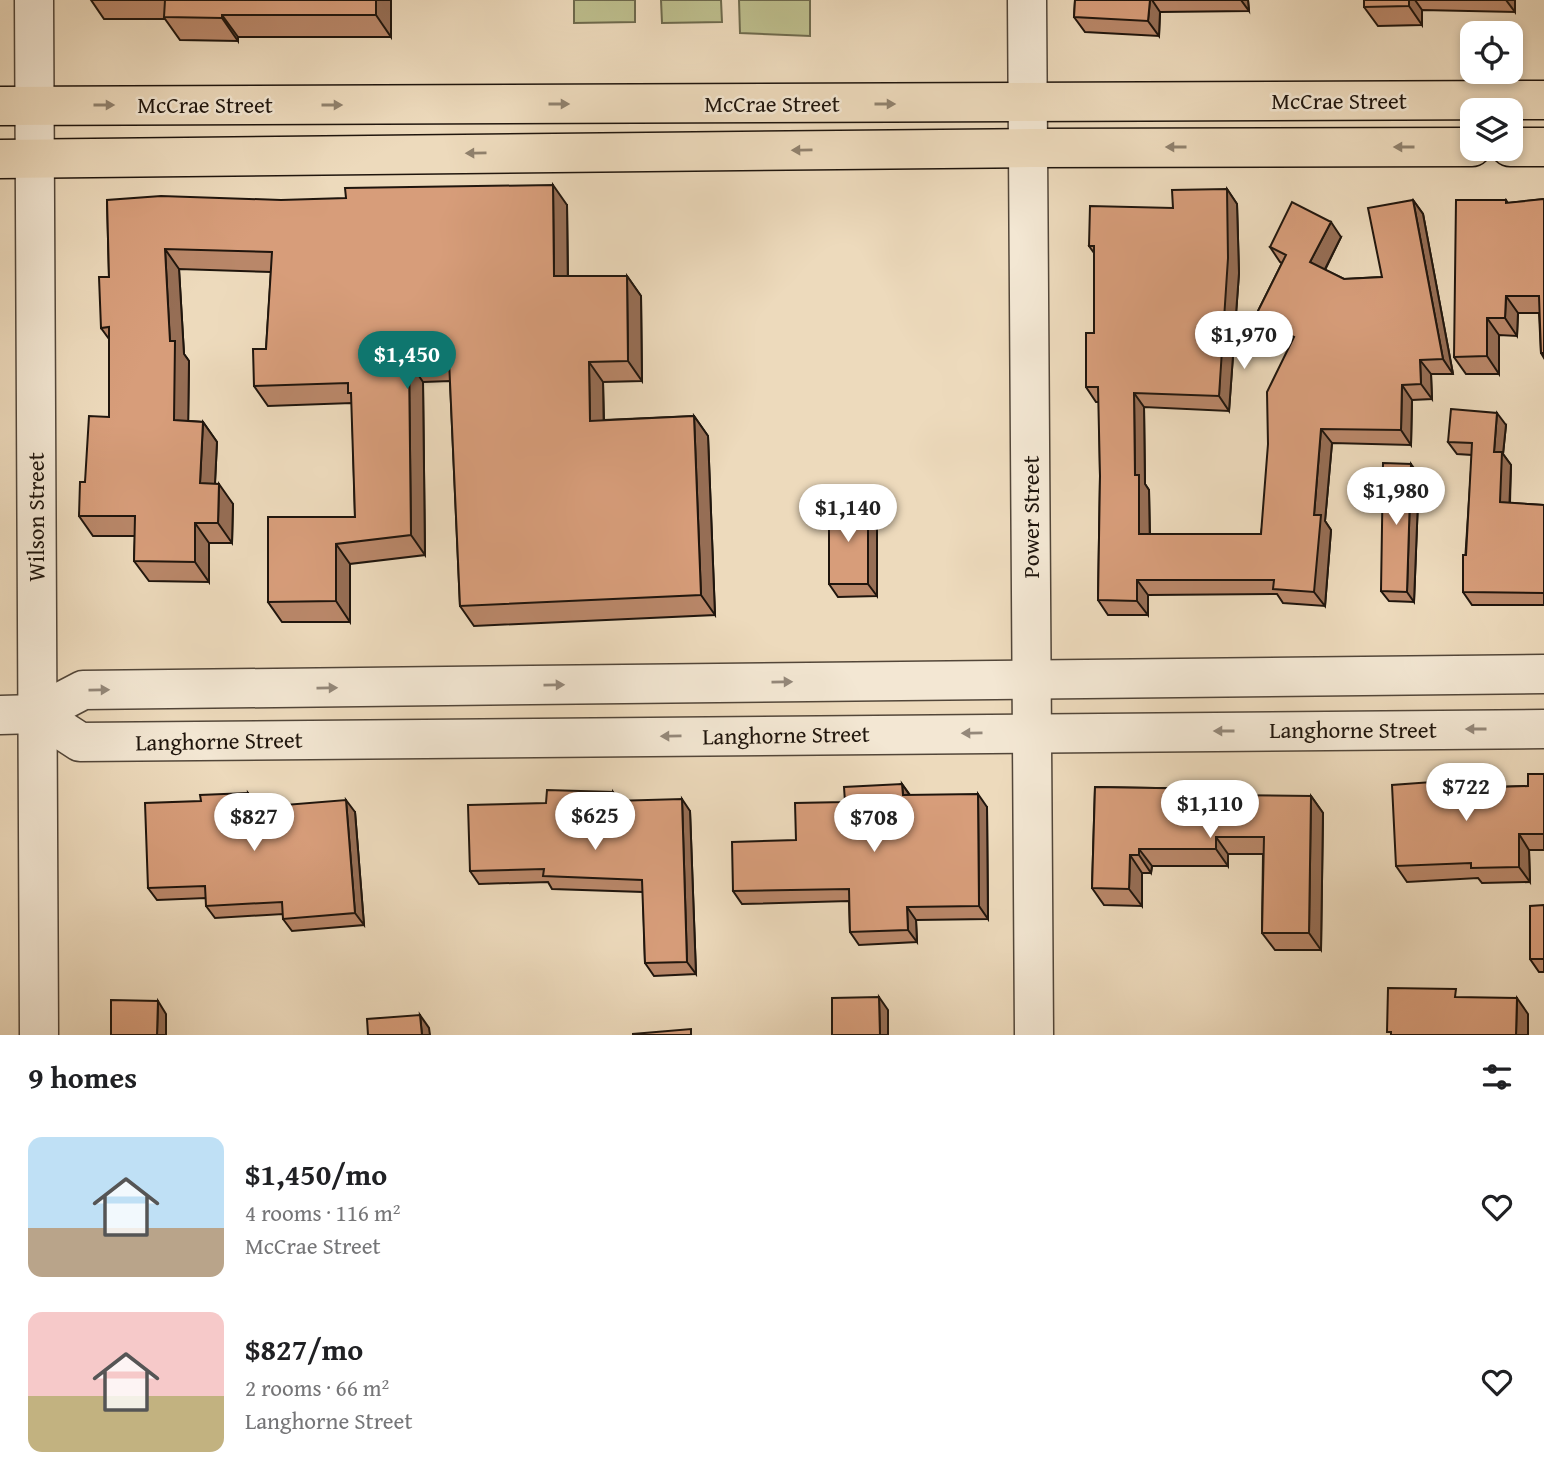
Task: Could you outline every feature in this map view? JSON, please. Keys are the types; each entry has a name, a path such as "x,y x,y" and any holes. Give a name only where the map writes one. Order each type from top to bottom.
{"main road":[{"name":"McCrae Street","path":"18,105 1544,100"},
{"name":"McCrae Street","path":"17,158 1030,148 1460,148"},
{"path":"1523,148 1544,148"}],"street":[{"name":"Wilson Street","path":"34,0 18,105 18,715 39,1035"},
{"name":"Power Street","path":"1027,0 1034,1035"},
{"path":"18,715 83,690 1544,674"},
{"name":"Langhorne Street","path":"18,715 80,743 1544,729"}],"green space":[{"path":"574,0 635,0 635,22 574,23"},
{"path":"661,0 721,0 722,22 662,23"},
{"path":"739,0 810,0 810,36 740,33"}],"building":[{"path":"165,0 376,0 376,15 164,17"},
{"path":"1075,0 1150,0 1148,21 1074,17"},
{"path":"1364,0 1409,0 1409,6 1364,7"},
{"path":"553,185 554,276 627,276 628,361 589,362 590,421 694,416 701,595 460,606 449,360 409,361 411,535 336,544 336,601 268,602 268,517 355,517 351,393 348,393 348,383 254,386 253,349 266,349 272,252 165,249 170,341 175,341 174,420 203,422 200,483 219,484 218,523 195,523 195,562 134,561 135,516 79,516 80,482 85,482 89,416 109,417 109,327 101,328 99,277 109,277 107,200 161,196 281,200 346,198 345,188"},
{"path":"1227,189 1228,258 1219,396 1134,393 1139,534 1261,534 1268,444 1267,392 1294,337 1255,317 1286,255 1270,247 1292,202 1331,222 1310,262 1344,279 1382,277 1368,208 1413,200 1443,359 1420,360 1421,384 1402,385 1401,430 1321,429 1314,515 1321,515 1314,592 1273,589 1274,580 1137,580 1137,601 1098,600 1098,387 1086,387 1086,333 1094,333 1094,246 1089,246 1090,206 1173,208 1172,190"},
{"path":"1544,199 1544,353 1541,353 1539,296 1506,296 1505,318 1487,318 1487,356 1454,357 1456,200 1506,200 1506,203"},
{"path":"1451,409 1497,413 1494,452 1502,452 1500,502 1544,505 1544,593 1463,592 1463,555 1466,555 1472,443 1448,442"},
{"path":"1383,463 1411,464 1407,592 1381,591"},
{"path":"829,504 868,504 868,584 829,584"},
{"path":"1528,774 1544,774 1544,834 1519,834 1519,867 1471,868 1471,863 1396,866 1392,785 1432,782 1433,789 1528,786"},
{"path":"902,784 903,795 978,794 979,906 907,907 908,930 850,932 849,889 733,891 732,842 796,840 795,803 845,802 844,787"},
{"path":"1095,787 1216,789 1216,795 1311,796 1309,933 1262,933 1264,837 1216,837 1216,849 1139,849 1139,855 1130,855 1129,889 1092,888"},
{"path":"547,790 613,792 613,801 682,799 687,962 645,963 642,880 543,876 544,869 470,871 468,805 546,803"},
{"path":"248,793 249,808 346,800 355,913 283,919 282,902 206,906 205,886 148,888 145,803 201,801 200,795"},
{"path":"1544,905 1544,959 1530,959 1530,906"},
{"path":"1388,988 1456,989 1455,997 1517,998 1516,1035 1391,1035 1391,1032 1387,1032"},
{"path":"879,997 880,1035 832,1035 832,998"},
{"path":"111,1000 158,1001 157,1035 111,1035"},
{"path":"420,1015 422,1035 368,1035 367,1019"},
{"path":"691,1029 691,1035 633,1035 633,1034"}]}
